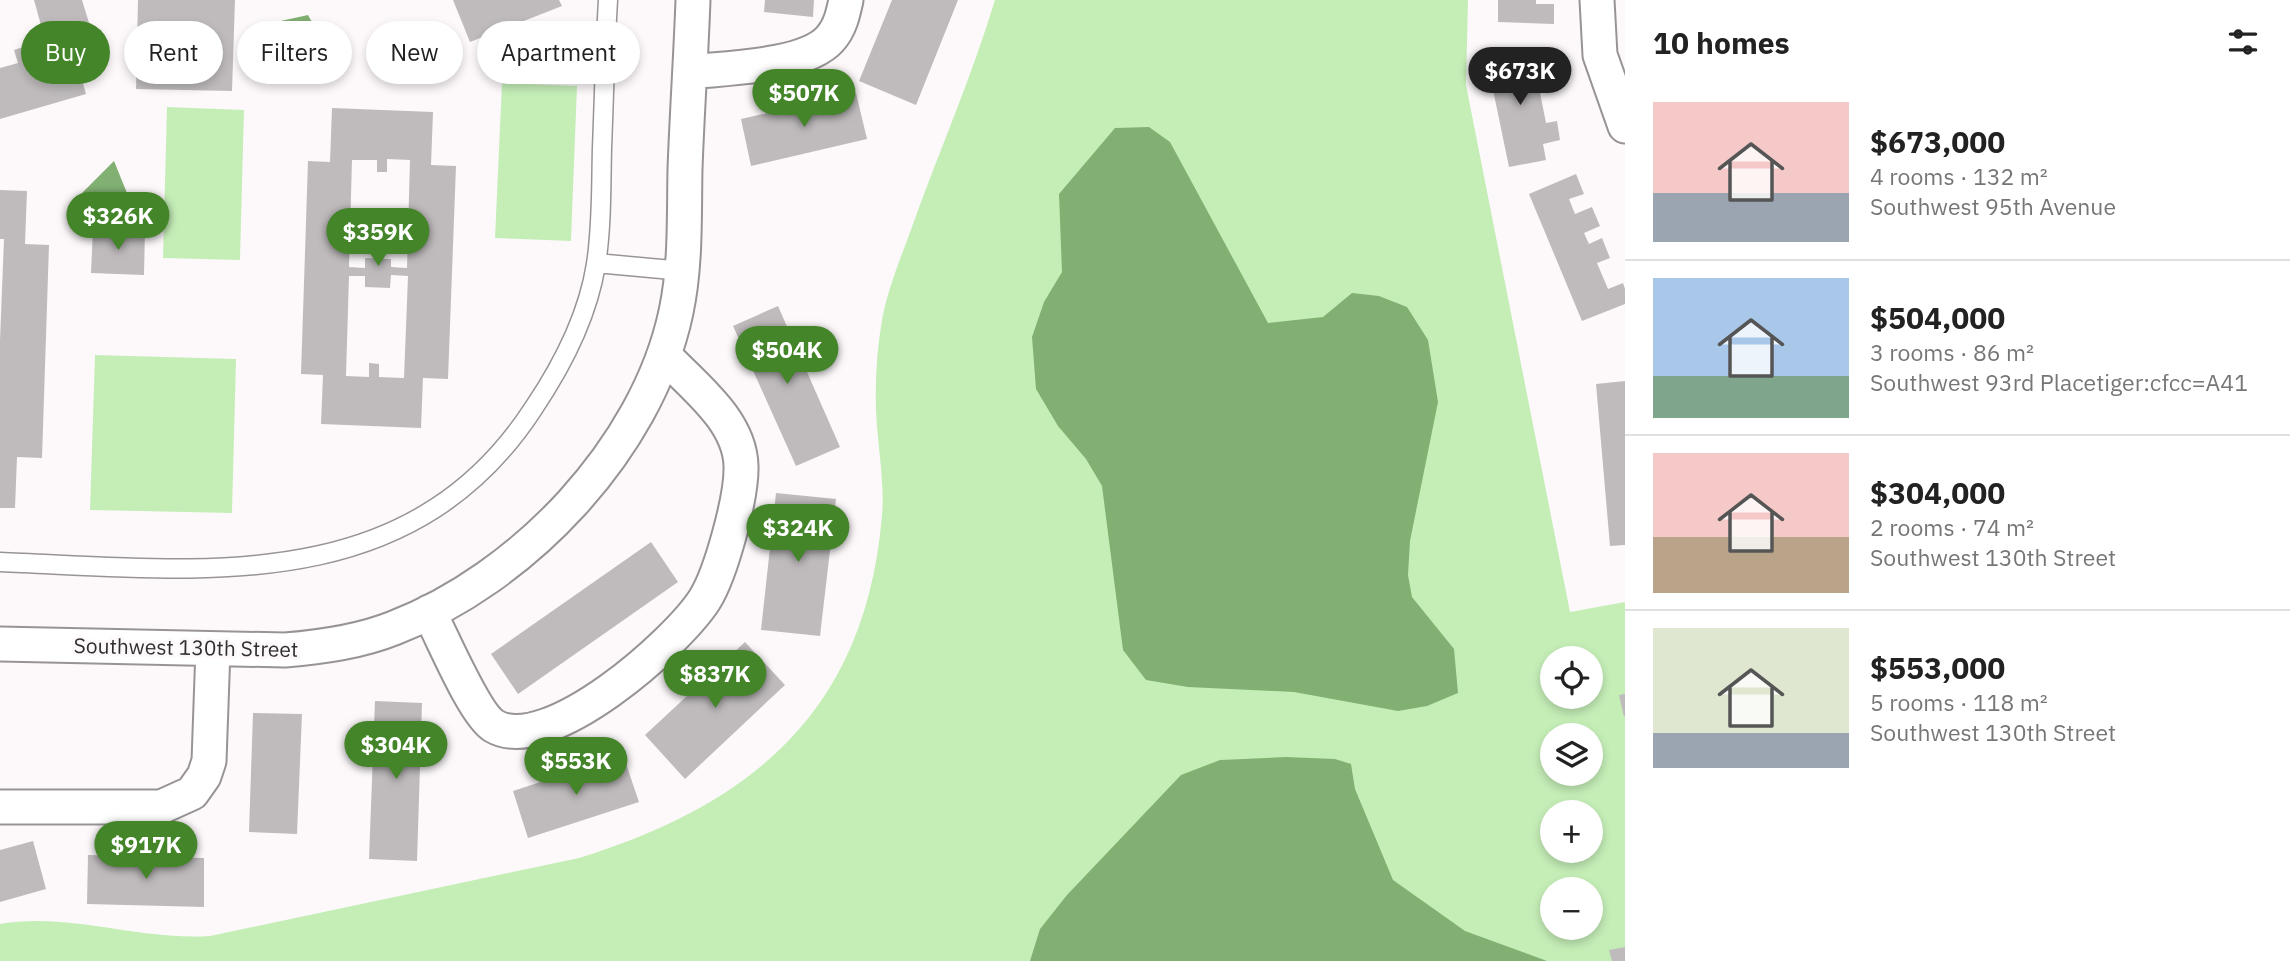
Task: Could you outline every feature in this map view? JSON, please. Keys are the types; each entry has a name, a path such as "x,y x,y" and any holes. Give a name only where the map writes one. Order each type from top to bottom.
{"street":[{"name":"Southwest 130th Street","path":"0,644 285,650 323,646 373,635 429,612 475,587 526,548 591,481 632,422 664,355 683,271 693,0"},
{"path":"690,72 774,62 817,48 829,41 836,31 846,0"},
{"path":"1597,0 1600,55 1625,126"},
{"path":"429,612 483,717 508,732 541,728 589,703 618,684 695,613 711,587 723,557 741,467 737,447 721,416 664,355"},
{"path":"0,807 161,807 192,793 204,776 209,761 214,649"}],"lane":[{"path":"0,562 256,567 339,553 402,528 458,492 511,441 559,366 589,295 596,263 608,0"},
{"path":"596,263 683,271"}],"shaded area":[{"path":"995,0 1468,0 1466,85 1570,612 1625,602 1625,961 0,961 0,924 53,922 157,935 210,936 579,858 642,835 699,808 748,776 791,738 826,694 853,642 872,583 883,502 876,398 882,320 896,271"},
{"path":"308,15 311,21 281,21"},
{"path":"502,84 577,86 571,241 495,238"},
{"path":"167,107 244,110 240,260 163,258"},
{"path":"1149,127 1170,142 1268,323 1323,317 1352,293 1379,296 1407,307 1428,340 1438,402 1410,541 1408,575 1412,597 1454,649 1458,693 1427,706 1398,711 1294,692 1188,687 1146,680 1123,650 1102,486 1086,459 1058,426 1036,389 1032,337 1044,302 1062,272 1059,194 1115,128"},
{"path":"114,161 129,198 89,213 82,193"},
{"path":"95,355 236,359 232,513 90,510"},
{"path":"1286,757 1335,759 1351,764 1355,789 1393,880 1465,931 1547,961 1030,961 1040,929 1067,895 1181,775 1220,760"}],"building":[{"path":"34,0 82,0 88,21 40,21"},
{"path":"138,0 235,0 232,91 136,89 136,84 223,84 223,21 138,21"},
{"path":"453,0 559,0 562,6 524,21 477,21 477,39 470,42"},
{"path":"765,0 814,0 813,17 764,12"},
{"path":"892,0 958,0 916,105 859,81"},
{"path":"1498,0 1536,0 1536,4 1554,4 1554,24 1498,22"},
{"path":"1531,47 1546,123 1557,121 1560,140 1543,144 1546,160 1509,167 1486,56"},
{"path":"21,48 21,84 83,84 86,94 0,119 0,68 18,63 14,50"},
{"path":"856,93 867,139 751,166 741,119"},
{"path":"332,108 433,112 431,165 456,166 448,379 423,378 421,428 321,424 323,375 301,374 308,161 330,162","holes":["387,159 410,160 407,268 391,267 391,259 365,258 365,268 349,267 352,160 377,160 377,172 387,172","391,275 408,276 404,378 379,377 379,364 369,363 369,377 346,376 349,276 365,276 365,287 390,288"]},
{"path":"1576,174 1584,194 1569,199 1575,214 1592,207 1600,226 1584,233 1589,244 1602,238 1610,258 1597,263 1608,289 1623,283 1625,289 1625,304 1582,321 1529,194"},
{"path":"0,190 27,191 25,244 49,245 42,458 17,457 15,508 0,508 0,340 4,239 0,239"},
{"path":"93,228 145,230 144,275 91,273"},
{"path":"778,306 840,447 796,466 733,326"},
{"path":"1625,381 1625,545 1610,546 1596,384"},
{"path":"776,493 836,499 820,636 761,630"},
{"path":"651,542 678,582 518,694 491,654"},
{"path":"745,642 785,685 685,779 645,735"},
{"path":"1625,694 1625,716 1624,717 1619,695"},
{"path":"375,701 422,703 417,861 369,859"},
{"path":"253,713 302,714 297,834 249,832"},
{"path":"623,755 639,802 528,838 513,791"},
{"path":"33,841 46,889 0,902 0,850"},
{"path":"88,855 204,858 204,907 87,904"},
{"path":"1625,947 1625,961 1612,961 1609,950"}]}
